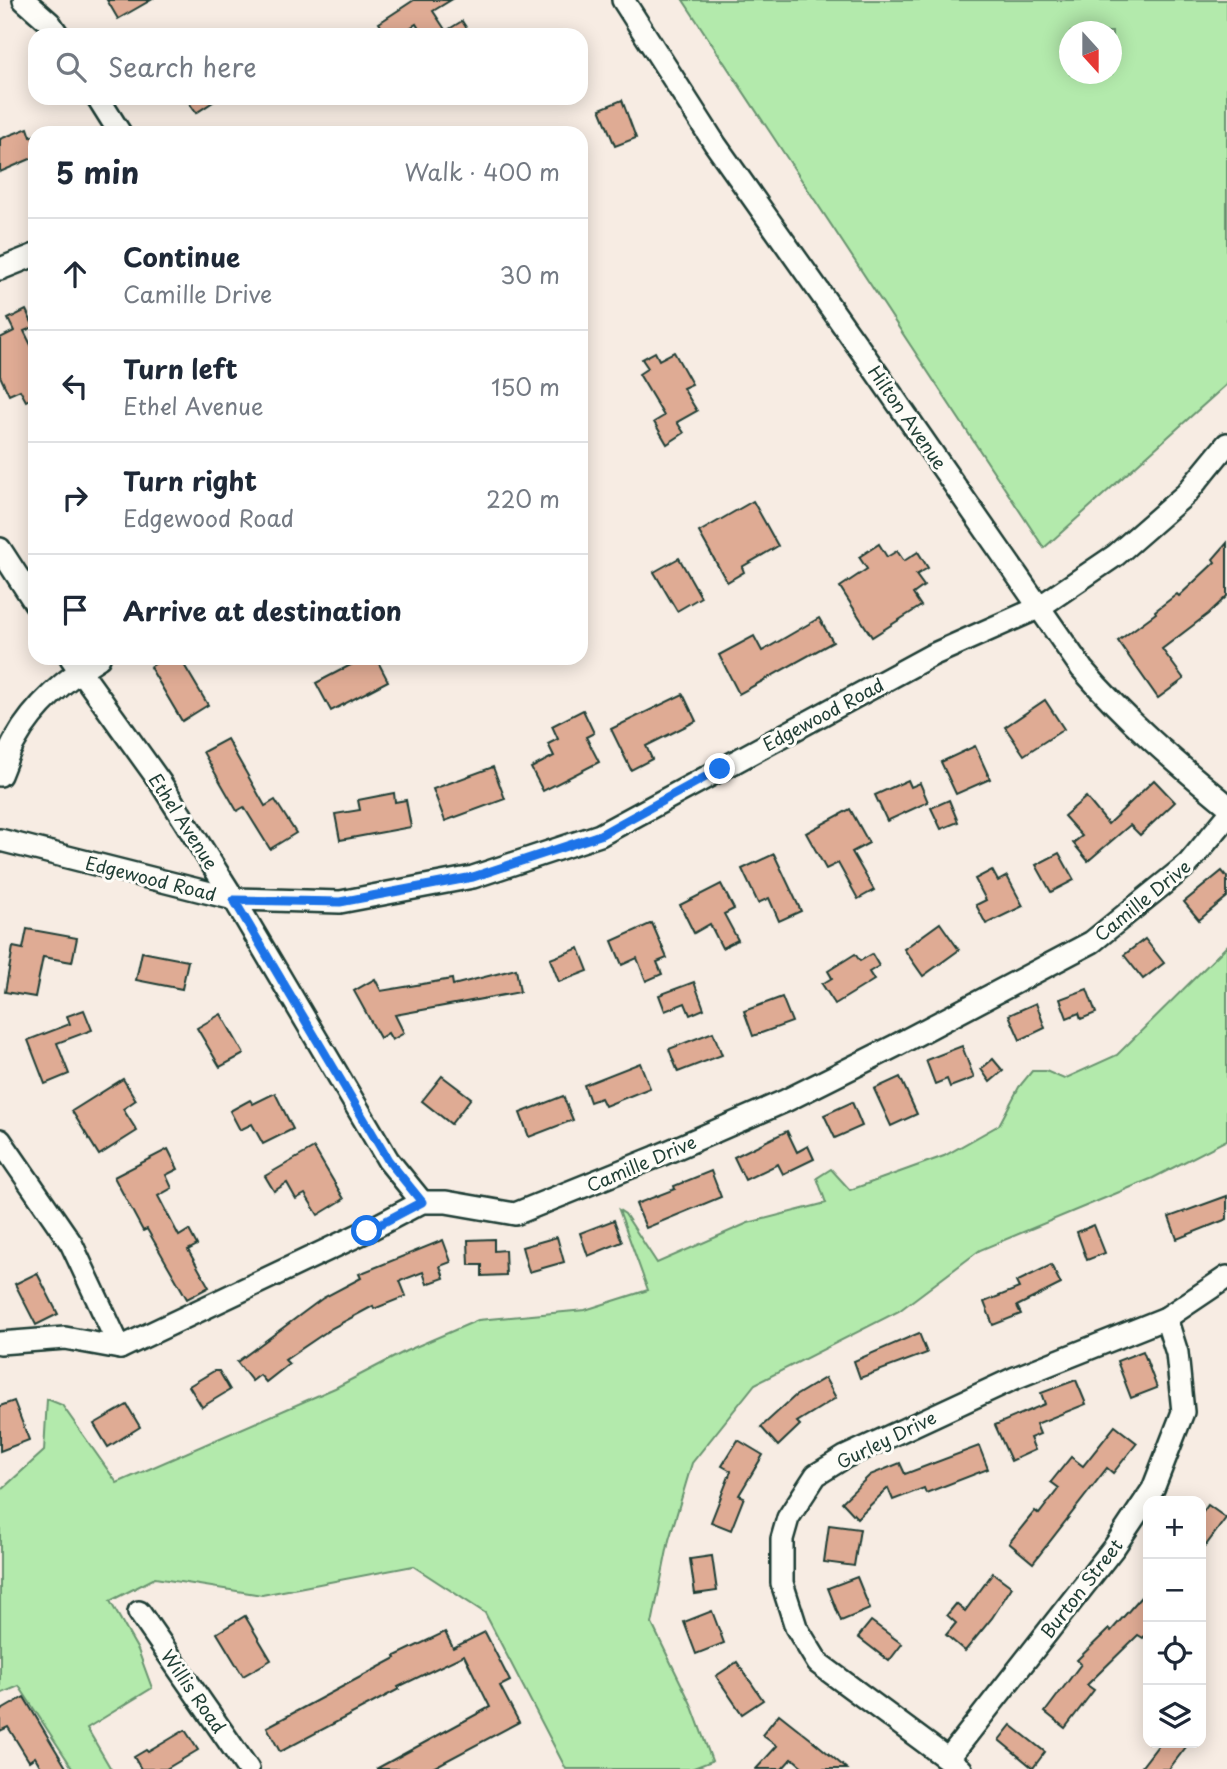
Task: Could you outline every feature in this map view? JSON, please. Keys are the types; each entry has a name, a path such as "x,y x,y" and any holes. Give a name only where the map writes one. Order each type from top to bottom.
{"street":[{"path":"24,0 53,28"},
{"name":"Hilton Avenue","path":"623,0 715,144 875,369 1082,669 1115,707 1162,752 1227,804"},
{"path":"102,105 116,126"},
{"path":"0,269 28,258"},
{"name":"Edgewood Road","path":"0,840 234,900 340,902 473,877 600,835 932,655 1038,608 1116,555 1186,494 1227,444"},
{"path":"0,549 28,592"},
{"path":"0,775 16,738 74,665"},
{"name":"Ethel Avenue","path":"76,665 160,782 234,900 388,1160 422,1202"},
{"name":"Camille Drive","path":"422,1202 446,1202 515,1214 785,1101 1092,942 1188,864 1227,817"},
{"path":"0,1140 71,1243 120,1348"},
{"path":"0,1343 65,1338 120,1348 367,1231 422,1202"},
{"name":"Gurley Drive","path":"955,1764 818,1663 796,1627 782,1583 782,1539 788,1517 816,1475 845,1457 1015,1378 1166,1318 1227,1276"},
{"name":"Burton Street","path":"955,1764 1115,1546 1153,1489 1183,1412 1177,1353 1166,1318"},
{"name":"Willis Road","path":"139,1612 248,1769"}],"green space":[{"path":"683,0 1227,0 1227,384 1044,548"},
{"path":"1227,946 1227,1140 1153,1178 980,1250 899,1311 755,1384 692,1463 669,1540 652,1624 691,1704 712,1761 691,1769 566,1769 485,1613 413,1566 262,1595 155,1578 110,1601 138,1650 152,1688 87,1728 111,1769 73,1769 19,1686 0,1694 0,1491 44,1451 47,1399 62,1405 117,1483 335,1388 406,1351 478,1320 585,1310 648,1290 619,1210 625,1214 657,1263 748,1223 826,1203 817,1178 831,1169 850,1190 944,1156 999,1125 1019,1087 1032,1071 1046,1071 1064,1079 1117,1055"}],"building":[{"path":"107,0 151,0 118,19"},
{"path":"414,0 451,0 433,11 444,28 419,28 416,24 410,28 382,28 379,23"},
{"path":"462,21 466,28 451,28"},
{"path":"622,100 636,138 615,146 600,109"},
{"path":"191,105 208,105 196,113"},
{"path":"28,128 28,160 0,172 0,139"},
{"path":"26,310 28,314 28,329 24,331 28,339 26,401 20,390 9,395 0,376 0,338 14,331 8,319"},
{"path":"655,352 659,360 674,352 692,384 683,388 697,411 677,422 684,433 667,444 654,422 664,416 639,374 648,368 642,359"},
{"path":"753,501 778,546 742,567 744,572 727,582 699,532"},
{"path":"1227,543 1227,596 1162,649 1184,679 1158,698 1118,641 1177,594 1179,596 1215,562 1213,559"},
{"path":"879,544 887,557 897,551 904,561 918,552 928,568 916,575 924,586 913,594 921,606 872,637 840,587 867,569 859,557"},
{"path":"679,558 701,597 677,611 654,572"},
{"path":"819,618 833,642 739,694 719,655 754,636 762,651"},
{"path":"184,665 208,705 182,721 150,667"},
{"path":"351,665 380,665 388,681 331,711 316,683"},
{"path":"683,694 696,721 646,746 652,759 631,770 611,729"},
{"path":"1045,700 1064,729 1024,755 1005,727"},
{"path":"583,710 594,733 586,737 599,762 543,791 531,768 554,756 548,744 558,739 552,726"},
{"path":"227,739 265,806 275,800 296,833 270,849 244,807 237,811 203,752"},
{"path":"975,746 990,779 956,794 941,762"},
{"path":"493,767 505,799 445,821 433,789"},
{"path":"908,780 911,787 920,783 928,802 887,821 875,795"},
{"path":"1154,780 1175,802 1140,835 1130,825 1088,861 1073,843 1082,836 1064,816 1086,797 1108,824"},
{"path":"394,793 395,802 406,800 411,827 340,840 335,814 360,810 358,800"},
{"path":"949,800 958,822 941,829 931,808"},
{"path":"850,809 869,843 852,852 874,890 858,899 838,863 826,869 806,833"},
{"path":"1059,853 1074,880 1051,892 1036,865"},
{"path":"774,854 801,911 779,921 769,898 758,903 742,869"},
{"path":"992,870 998,881 1007,876 1023,906 986,924 976,905 986,900 975,879"},
{"path":"1222,871 1227,877 1227,897 1199,920 1184,902"},
{"path":"721,884 734,909 724,914 738,940 722,948 710,924 694,933 680,905"},
{"path":"652,923 667,958 657,962 662,974 646,981 637,958 622,965 612,941"},
{"path":"940,923 959,950 923,976 904,949"},
{"path":"27,929 77,938 72,962 43,957 35,997 5,992 13,947 23,949"},
{"path":"1145,939 1164,963 1143,979 1124,955"},
{"path":"579,948 588,971 559,982 550,959"},
{"path":"142,952 188,961 182,989 136,980"},
{"path":"855,954 860,961 872,954 879,966 869,972 874,980 835,1004 822,984 832,978 828,971"},
{"path":"516,969 520,992 395,1015 404,1033 392,1040 388,1033 380,1038 354,991 375,979 381,991 452,979 453,985"},
{"path":"694,982 704,1009 690,1015 685,1003 665,1011 659,995"},
{"path":"1087,989 1096,1013 1081,1019 1079,1013 1067,1018 1060,999"},
{"path":"782,997 792,1022 753,1036 744,1011"},
{"path":"1036,1003 1045,1028 1020,1040 1009,1015"},
{"path":"84,1010 92,1030 57,1043 69,1074 45,1084 28,1040 70,1024 67,1016"},
{"path":"221,1014 244,1054 220,1067 197,1028"},
{"path":"713,1032 722,1055 678,1072 669,1049"},
{"path":"962,1046 974,1078 950,1087 947,1079 935,1084 926,1060"},
{"path":"993,1059 1003,1071 990,1082 981,1069"},
{"path":"640,1063 650,1088 605,1106 601,1098 590,1102 584,1085"},
{"path":"442,1076 471,1098 451,1124 422,1101"},
{"path":"900,1077 917,1114 891,1126 874,1089"},
{"path":"123,1079 136,1100 123,1109 137,1131 99,1155 72,1111"},
{"path":"275,1093 293,1129 263,1144 252,1124 240,1130 230,1111 250,1100 253,1104"},
{"path":"563,1096 573,1120 529,1137 520,1113"},
{"path":"852,1102 862,1126 835,1138 824,1115"},
{"path":"787,1131 797,1152 808,1146 814,1159 783,1174 778,1164 745,1180 734,1157"},
{"path":"314,1148 344,1199 318,1215 305,1194 296,1199 287,1183 274,1191 265,1176"},
{"path":"168,1149 178,1169 166,1175 172,1188 158,1196 179,1236 189,1230 197,1245 188,1250 209,1287 187,1299 147,1229 143,1231 114,1177"},
{"path":"711,1171 721,1197 646,1228 636,1204"},
{"path":"1227,1196 1227,1219 1177,1239 1169,1217"},
{"path":"614,1220 622,1242 588,1256 580,1233"},
{"path":"1094,1225 1105,1253 1087,1260 1077,1232"},
{"path":"557,1237 564,1262 529,1272 522,1247"},
{"path":"494,1239 494,1251 505,1250 506,1275 482,1276 482,1265 469,1265 468,1240"},
{"path":"443,1240 451,1262 440,1266 444,1278 427,1284 423,1272 400,1281 406,1296 374,1309 373,1306 332,1328 285,1360 289,1364 266,1382 260,1375 252,1381 237,1362 323,1298 361,1278 359,1274"},
{"path":"1051,1265 1061,1284 1017,1306 1021,1314 993,1325 984,1302 1019,1288 1016,1282"},
{"path":"37,1273 58,1314 36,1325 15,1284"},
{"path":"919,1333 927,1353 860,1378 854,1361"},
{"path":"1143,1351 1157,1388 1131,1398 1117,1361"},
{"path":"214,1371 219,1371 230,1390 202,1407 189,1386"},
{"path":"825,1378 836,1398 797,1422 800,1425 778,1446 761,1427 795,1396"},
{"path":"1076,1380 1086,1404 1036,1424 1040,1434 1030,1438 1035,1450 1011,1461 995,1425 1045,1404 1041,1393"},
{"path":"14,1401 29,1440 0,1451 0,1406"},
{"path":"127,1405 140,1427 108,1447 94,1424"},
{"path":"1115,1426 1137,1443 1113,1473 1107,1468 1033,1563 1009,1543 1035,1511 1039,1514 1059,1488 1051,1482 1071,1457 1083,1466"},
{"path":"738,1440 763,1455 739,1495 744,1497 731,1530 711,1522 731,1471 722,1466"},
{"path":"979,1446 988,1469 926,1493 924,1488 893,1500 888,1488 857,1518 842,1502 870,1475 900,1463 905,1474"},
{"path":"1208,1505 1226,1518 1206,1545"},
{"path":"829,1525 860,1529 854,1566 824,1562"},
{"path":"712,1556 717,1591 695,1594 690,1559"},
{"path":"993,1573 1012,1587 992,1618 965,1651 946,1635 956,1623 947,1615 956,1604 965,1611"},
{"path":"857,1577 870,1609 841,1621 828,1588"},
{"path":"1143,1595 1143,1638 1138,1635 1087,1685 1094,1690 1065,1728 1045,1712 1081,1664 1077,1660 1109,1629 1111,1631"},
{"path":"712,1611 724,1643 696,1654 684,1622"},
{"path":"245,1616 271,1660 243,1676 217,1633"},
{"path":"871,1621 902,1644 889,1661 858,1637"},
{"path":"445,1632 453,1648 485,1632 510,1681 500,1686 519,1722 431,1769 376,1769 490,1707 464,1655 398,1687 399,1689 280,1752 267,1727 396,1658 395,1656"},
{"path":"737,1662 763,1700 742,1714 716,1676"},
{"path":"24,1697 67,1769 42,1769 35,1757 29,1761 8,1727 0,1731 0,1711"},
{"path":"779,1714 847,1769 805,1769 792,1758 782,1769 756,1769 777,1746 762,1735"},
{"path":"1011,1725 1045,1752 1033,1768 999,1740"},
{"path":"185,1730 198,1750 166,1769 141,1769 134,1757 146,1750 148,1752"},
{"path":"1156,1748 1185,1748 1169,1769 1140,1769"}],"route":[{"path":"367,1231 422,1202 388,1160 234,900 340,902 473,877 600,835 720,769"}]}
